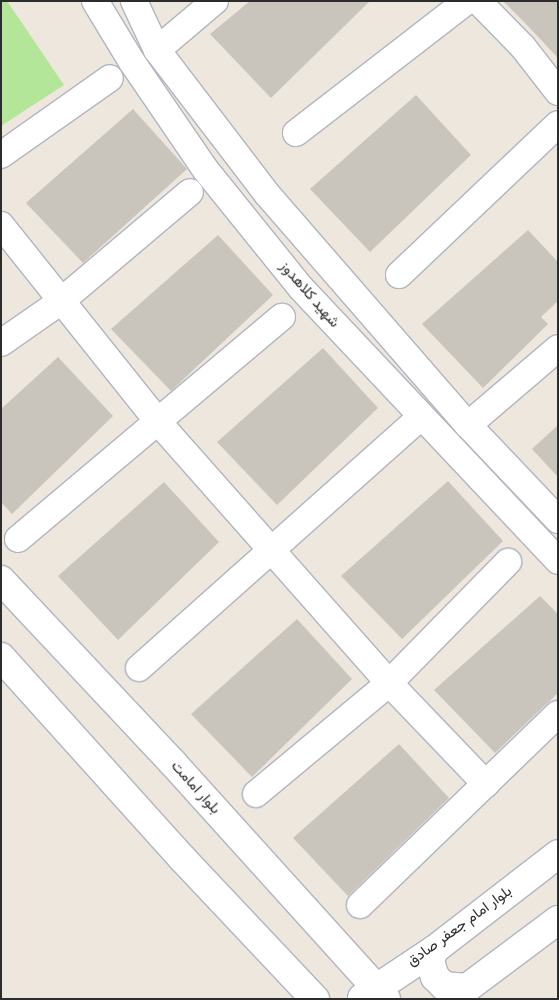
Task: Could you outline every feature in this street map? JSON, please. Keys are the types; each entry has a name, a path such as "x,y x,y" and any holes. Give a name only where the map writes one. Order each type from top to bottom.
{"street":[{"name":"شهید کلاهدوز","path":"95,1 132,62 205,169 301,288 421,416 555,554"},
{"path":"134,1 157,50 267,194 468,425 558,520"},
{"path":"157,50 215,1"},
{"path":"296,133 467,1"},
{"path":"478,1 523,47 558,92"},
{"path":"1,155 110,78"},
{"path":"398,275 558,124"},
{"path":"1,343 60,302 190,192"},
{"path":"1,226 60,302 159,423 389,684 486,784"},
{"path":"18,538 159,423 282,317"},
{"path":"468,425 558,348"},
{"path":"139,668 421,416"},
{"path":"256,794 389,684 508,562"},
{"name":"بلوار امامت","path":"1,580 172,762 374,995"},
{"path":"1,658 182,858 314,999"},
{"path":"360,905 558,714"},
{"name":"بلوار امام جعفر صادق","path":"374,995 558,854"},
{"path":"434,950 430,961 435,978 444,986 463,994 558,920"}],"green space":[{"path":"1,1 7,1 64,85 1,126"}],"building":[{"path":"250,1 370,1 271,98 210,34"},
{"path":"503,1 558,1 558,58 526,24"},
{"path":"416,95 471,155 370,252 310,189"},
{"path":"133,109 187,169 83,263 26,203"},
{"path":"528,230 558,262 558,301 541,317 548,324 483,388 422,324"},
{"path":"218,235 273,295 171,391 111,329"},
{"path":"323,348 378,408 277,505 217,442"},
{"path":"58,357 113,416 12,514 1,502 1,409"},
{"path":"558,425 558,477 532,449"},
{"path":"448,481 503,541 402,639 341,576"},
{"path":"164,482 219,542 118,640 58,576"},
{"path":"540,596 558,614 558,693 495,753 434,690"},
{"path":"297,619 352,679 252,777 191,714"},
{"path":"399,744 449,798 348,896 293,838"}]}
